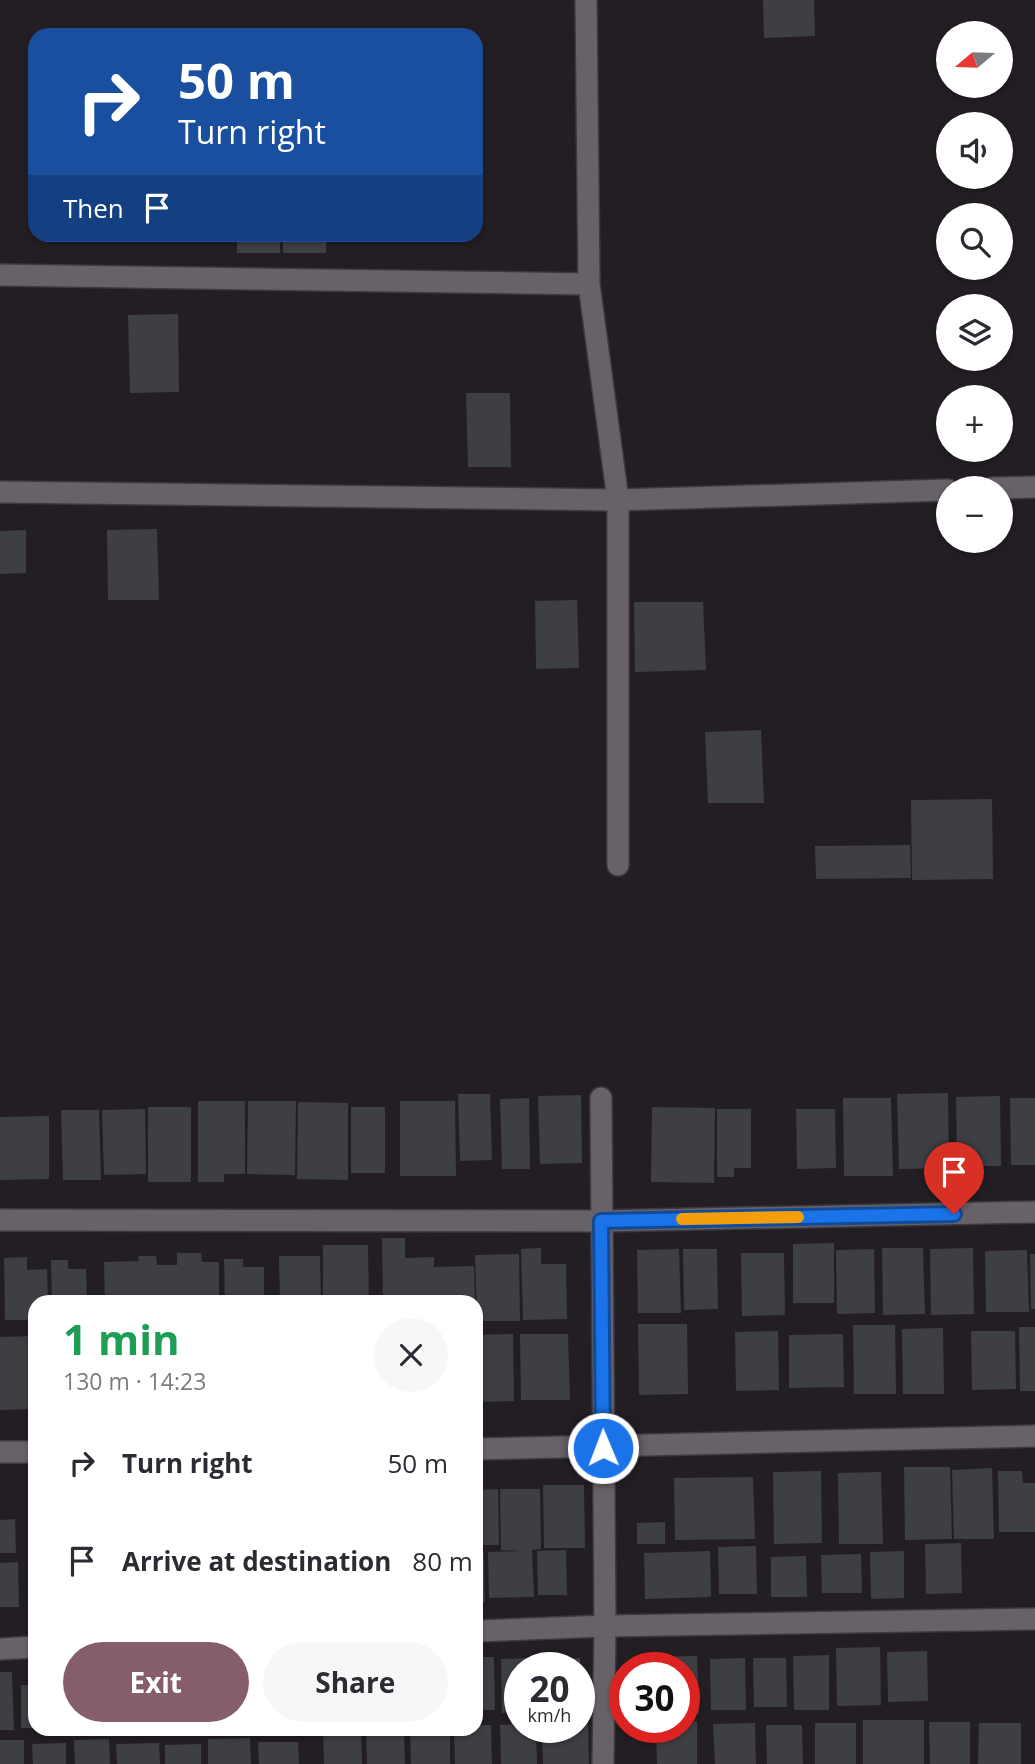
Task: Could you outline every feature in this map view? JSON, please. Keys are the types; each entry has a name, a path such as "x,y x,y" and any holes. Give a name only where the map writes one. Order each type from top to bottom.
{"street":[{"path":"586,0 589,285 618,500 618,865"},
{"path":"0,275 589,285"},
{"path":"1013,488 1035,487"},
{"path":"0,492 618,500 936,490"},
{"path":"601,1098 605,1626 603,1764"},
{"path":"0,1220 601,1221 1035,1212"},
{"path":"483,1448 603,1448 1035,1436"},
{"path":"0,1452 28,1452"},
{"path":"483,1631 605,1626 1035,1619"},
{"path":"0,1649 28,1647"}],"building":[{"path":"763,0 814,0 815,36 764,38"},
{"path":"237,242 280,242 280,253 237,253"},
{"path":"283,242 326,242 326,253 283,253"},
{"path":"178,314 179,392 130,393 128,315"},
{"path":"466,393 510,393 511,467 468,467"},
{"path":"157,529 159,600 108,600 107,530"},
{"path":"26,530 26,573 0,574 0,531"},
{"path":"577,600 579,668 536,669 535,601"},
{"path":"634,602 703,602 706,670 635,672"},
{"path":"761,730 764,803 708,803 705,732"},
{"path":"992,799 993,879 912,880 911,800"},
{"path":"910,845 911,878 816,879 815,846"},
{"path":"948,1093 949,1168 899,1169 897,1094"},
{"path":"458,1094 490,1094 492,1160 460,1161"},
{"path":"581,1095 582,1163 540,1164 538,1096"},
{"path":"1000,1096 1001,1166 957,1166 956,1097"},
{"path":"529,1098 530,1169 502,1169 500,1099"},
{"path":"843,1098 891,1098 893,1176 844,1176"},
{"path":"1010,1098 1035,1098 1035,1165 1011,1165"},
{"path":"198,1101 245,1101 245,1174 224,1174 224,1182 198,1182"},
{"path":"248,1101 296,1101 295,1175 247,1174"},
{"path":"400,1101 455,1101 456,1176 400,1176"},
{"path":"298,1102 348,1103 348,1180 297,1179"},
{"path":"148,1107 191,1107 191,1182 148,1182"},
{"path":"351,1107 385,1107 385,1173 351,1173"},
{"path":"652,1107 715,1108 714,1183 651,1182"},
{"path":"145,1109 146,1174 104,1175 102,1110"},
{"path":"717,1109 751,1109 751,1168 734,1168 734,1177 717,1177"},
{"path":"796,1109 835,1109 836,1168 797,1169"},
{"path":"61,1110 99,1110 101,1180 63,1180"},
{"path":"49,1116 49,1179 0,1180 0,1117"},
{"path":"382,1238 405,1238 405,1258 434,1257 434,1267 474,1266 475,1295 383,1295"},
{"path":"834,1243 834,1303 793,1303 793,1244"},
{"path":"323,1245 368,1245 369,1295 323,1295"},
{"path":"541,1248 541,1264 566,1264 567,1319 523,1320 521,1249"},
{"path":"882,1248 923,1248 925,1314 883,1315"},
{"path":"973,1248 974,1314 931,1315 930,1249"},
{"path":"679,1249 681,1313 638,1313 637,1250"},
{"path":"683,1249 717,1249 718,1309 684,1310"},
{"path":"874,1249 875,1313 837,1314 836,1250"},
{"path":"1027,1250 1029,1312 986,1312 985,1251"},
{"path":"177,1253 201,1253 202,1262 219,1262 219,1295 105,1295 104,1262 139,1261 138,1256 156,1256 157,1265 177,1265"},
{"path":"741,1253 784,1253 785,1315 742,1316"},
{"path":"519,1254 520,1321 483,1321 483,1295 476,1295 475,1255"},
{"path":"1030,1254 1035,1254 1035,1309 1031,1309"},
{"path":"279,1256 320,1256 321,1295 280,1295"},
{"path":"27,1257 27,1270 47,1269 48,1295 28,1295 28,1320 5,1320 4,1258"},
{"path":"224,1259 243,1259 243,1267 264,1267 264,1295 225,1295"},
{"path":"51,1260 68,1260 68,1269 86,1269 87,1295 52,1295"},
{"path":"638,1324 687,1324 688,1394 639,1395"},
{"path":"853,1325 895,1325 896,1394 854,1394"},
{"path":"1019,1327 1035,1327 1035,1391 1020,1391"},
{"path":"943,1328 944,1394 903,1394 902,1329"},
{"path":"778,1331 779,1390 736,1391 735,1332"},
{"path":"971,1331 1015,1331 1016,1389 972,1390"},
{"path":"513,1334 514,1401 483,1402 483,1335"},
{"path":"520,1334 568,1334 570,1400 521,1400"},
{"path":"843,1334 844,1387 789,1388 789,1335"},
{"path":"28,1336 28,1409 0,1410 0,1337"},
{"path":"904,1467 950,1467 952,1539 905,1540"},
{"path":"992,1468 994,1539 954,1539 952,1470"},
{"path":"821,1471 822,1543 774,1544 773,1472"},
{"path":"998,1471 1022,1471 1023,1483 1035,1483 1035,1532 999,1532"},
{"path":"881,1472 883,1544 839,1544 838,1473"},
{"path":"753,1477 755,1539 675,1540 674,1478"},
{"path":"543,1485 584,1485 585,1548 544,1548"},
{"path":"498,1489 499,1545 483,1545 483,1490"},
{"path":"500,1489 540,1489 541,1549 532,1550 534,1597 489,1598 488,1552 522,1551 501,1550"},
{"path":"15,1519 16,1553 0,1553 0,1520"},
{"path":"665,1522 665,1544 637,1544 637,1523"},
{"path":"961,1543 962,1593 926,1594 925,1544"},
{"path":"756,1546 757,1594 719,1594 718,1547"},
{"path":"566,1550 567,1595 538,1595 537,1551"},
{"path":"710,1551 711,1597 645,1599 644,1553"},
{"path":"904,1551 904,1598 871,1599 870,1552"},
{"path":"484,1552 485,1602 483,1602"},
{"path":"861,1554 862,1593 822,1593 821,1555"},
{"path":"806,1556 807,1597 771,1597 771,1557"},
{"path":"18,1562 19,1607 0,1607 0,1563"},
{"path":"880,1647 881,1705 837,1706 836,1648"},
{"path":"927,1651 928,1701 888,1702 887,1652"},
{"path":"829,1655 829,1710 794,1710 793,1656"},
{"path":"483,1657 494,1657 495,1710 483,1710"},
{"path":"745,1658 746,1710 711,1710 710,1659"},
{"path":"753,1658 786,1658 787,1707 754,1707"},
{"path":"501,1659 504,1659 502,1713"},
{"path":"0,1672 12,1672 14,1730 0,1730"},
{"path":"21,1685 28,1685 28,1728 21,1728"},
{"path":"863,1720 924,1720 924,1764 863,1764"},
{"path":"929,1722 970,1722 970,1764 930,1764"},
{"path":"755,1723 756,1764 715,1764 713,1724"},
{"path":"815,1723 856,1723 856,1764 815,1764"},
{"path":"979,1723 1021,1723 1021,1764 978,1764"},
{"path":"483,1725 491,1725 492,1764 455,1764 454,1736 483,1736"},
{"path":"500,1725 504,1725 504,1743 536,1743 537,1764 501,1764"},
{"path":"766,1725 802,1725 803,1764 767,1764"},
{"path":"323,1736 361,1736 362,1764 324,1764"},
{"path":"366,1736 404,1736 405,1764 367,1764"},
{"path":"410,1736 450,1736 450,1764 411,1764"},
{"path":"250,1738 251,1764 208,1764 208,1739"},
{"path":"109,1739 110,1764 75,1764 74,1740"},
{"path":"0,1740 24,1740 24,1764 0,1764"},
{"path":"258,1742 298,1742 299,1764 259,1764"},
{"path":"66,1743 66,1764 33,1764 32,1744"},
{"path":"159,1743 160,1764 117,1764 116,1744"},
{"path":"542,1743 588,1743 589,1764 543,1764"},
{"path":"656,1743 697,1743 697,1764 657,1764"},
{"path":"201,1744 201,1764 165,1764 165,1745"}],"slow traffic":[{"path":"682,1219 798,1217"}],"route":[{"path":"603,1448 601,1221 954,1214"}]}
